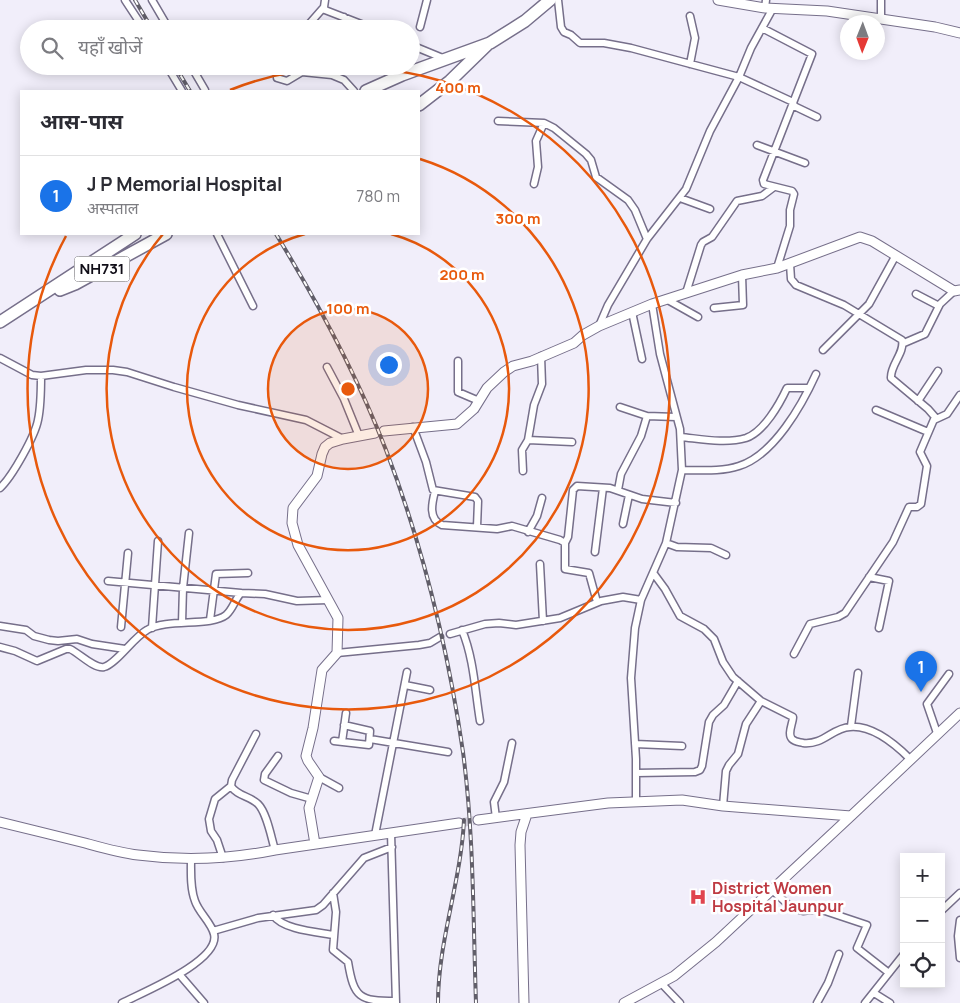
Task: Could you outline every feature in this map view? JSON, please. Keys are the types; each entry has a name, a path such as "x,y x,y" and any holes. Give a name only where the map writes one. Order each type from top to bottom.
{"highway":[{"path":"420,68 490,42 525,21 550,0"},
{"path":"420,104 450,81 490,42"},
{"path":"368,90 402,75"},
{"name":"NH731","path":"0,322 133,235"},
{"name":"NH731","path":"40,297 75,284 164,235"}],"street":[{"path":"125,0 138,20"},
{"path":"152,0 164,20"},
{"path":"420,27 427,0"},
{"path":"558,0 561,27 564,32 571,34 580,43 604,43 738,77 793,102 794,106 817,116"},
{"path":"718,0 854,15"},
{"path":"881,0 881,15"},
{"path":"325,4 326,10 352,20"},
{"path":"312,20 325,4"},
{"path":"599,326 608,305 647,239 686,189 710,131 762,28 768,5"},
{"path":"690,16 695,38 690,64"},
{"path":"885,20 935,27 960,33"},
{"path":"762,28 812,54 763,180 764,184 792,191 794,194 790,210 790,226 777,268"},
{"path":"420,49 445,59"},
{"path":"172,75 181,90"},
{"path":"196,75 205,90"},
{"path":"277,75 276,77 283,80 290,80 298,75"},
{"path":"332,75 344,80 353,90"},
{"path":"498,121 544,123 554,128 586,154 591,160 596,177 628,200 635,210 647,239"},
{"path":"534,184 538,167 536,141 544,123"},
{"path":"757,145 804,163"},
{"path":"686,293 703,242 712,237 734,205 741,199 762,196 774,187"},
{"path":"680,198 710,209"},
{"path":"218,235 253,306"},
{"path":"339,788 319,777 306,756 313,728 322,670 337,653 338,618 318,578 298,545 292,518 295,504 317,476 322,454 326,447 330,443 342,439 380,432 413,427 457,424 467,416 487,388 504,372 513,366 568,345 599,326 666,299 742,275 790,264 860,237 872,241 957,290 939,306 925,334 904,343 891,375 897,384 934,414 934,420 920,452 927,466 921,504 911,506 896,536 843,615 812,623 794,654"},
{"path":"823,350 873,297 896,255"},
{"path":"790,264 791,279 796,285 859,314 904,343"},
{"path":"714,308 743,305 742,275"},
{"path":"916,294 939,306"},
{"path":"666,299 698,317"},
{"path":"636,802 632,669 635,628 641,600 666,543 682,470 681,437 660,354 652,304"},
{"path":"632,312 642,359"},
{"path":"523,471 522,450 528,440 534,405 542,384 541,356"},
{"path":"0,358 27,373 41,376 86,370 127,372 238,405 306,420 342,439"},
{"path":"458,361 458,392 479,401"},
{"path":"327,368 344,399 359,436"},
{"path":"918,401 938,371"},
{"path":"682,470 732,468 749,462 773,442 785,427 816,374"},
{"path":"0,488 11,476 36,428 40,411 41,376"},
{"path":"681,437 726,440 746,438 752,435 769,418 787,388 809,388"},
{"path":"934,420 946,414 960,394"},
{"path":"620,407 647,416 676,417"},
{"path":"876,410 928,432"},
{"path":"618,490 621,474 641,436 647,416"},
{"path":"413,427 435,491 431,509 438,523 442,525 497,530 509,526 565,543"},
{"path":"528,440 572,442"},
{"path":"597,602 589,573 564,569 565,543 568,537 574,488 577,486 618,490 642,499 676,503"},
{"path":"595,552 603,488"},
{"path":"435,491 476,497 478,501 477,527"},
{"path":"623,524 629,494"},
{"path":"528,532 537,516 542,498"},
{"path":"182,623 183,588 189,533"},
{"path":"152,628 158,541"},
{"path":"666,543 676,547 711,548 726,555"},
{"path":"120,627 128,554"},
{"path":"540,564 543,621"},
{"path":"210,620 216,574 248,573"},
{"path":"654,574 680,616 704,629 714,638 726,668 738,681 761,701 793,717 790,735 792,739 797,742 817,742 851,726 868,730 889,740 910,760"},
{"path":"869,577 889,581 878,628"},
{"path":"108,581 265,594 297,601 328,600"},
{"path":"66,649 74,651 100,668 111,663 139,636 152,628 221,618 226,615 241,592"},
{"path":"450,634 485,624 516,625 566,617 597,602 623,597 641,600"},
{"path":"0,626 26,630 34,636 54,641 73,639 125,649"},
{"path":"462,630 470,657 480,721"},
{"path":"337,653 419,645 430,643 440,637"},
{"path":"0,647 15,650 37,662 66,649 73,639"},
{"path":"375,835 407,672"},
{"path":"851,726 858,673"},
{"path":"937,733 927,704 949,674"},
{"path":"636,773 695,772 700,770 709,722 729,698 738,681"},
{"path":"405,685 430,690"},
{"path":"723,806 726,771 738,754 746,724 761,701"},
{"path":"344,725 370,731 369,744 338,741 346,713"},
{"path":"624,1003 674,976 716,942 960,713"},
{"path":"223,858 218,840 211,831 209,819 215,799 231,786 232,780 256,734"},
{"path":"370,739 448,752"},
{"path":"496,818 494,802 504,782 512,743"},
{"path":"635,744 682,746"},
{"path":"278,756 265,774 264,780 284,790 312,799"},
{"path":"315,844 310,813 319,777"},
{"path":"231,786 235,791 256,802 262,808 275,850"},
{"path":"478,820 608,803 682,800 723,806 851,816"},
{"path":"524,1003 520,845 521,832 527,814"},
{"path":"0,822 116,851 138,855 191,858 223,858 459,823"},
{"path":"333,893 336,912 334,951 346,960 354,988 363,1000 396,1002 391,833"},
{"path":"213,931 273,915 316,910 323,905 364,858 392,847"},
{"path":"122,1003 179,974 210,951 214,941 213,931 194,900 191,883 191,858"},
{"path":"772,890 792,908 803,911 819,909 867,925 857,948 889,973"},
{"path":"945,907 960,893"},
{"path":"273,915 281,923 334,935"},
{"path":"960,924 960,958"},
{"path":"817,1003 828,983 839,954"},
{"path":"865,1003 900,959"},
{"path":"179,974 204,1003"},
{"path":"661,983 679,1002"},
{"path":"874,993 890,1003"}],"tunnel":[{"path":"459,823 478,820"}],"railway":[{"path":"135,0 147,20"},
{"path":"180,75 189,90"},
{"path":"277,235 336,340 375,422 412,524 433,599 450,675 467,783 476,1003"},
{"path":"438,1003 445,934 459,866 464,820"}],"place":[{"name":"J P Memorial Hospital","path":"921,692"},
{"name":"District Women Hospital Jaunpur","path":"698,897"}]}
